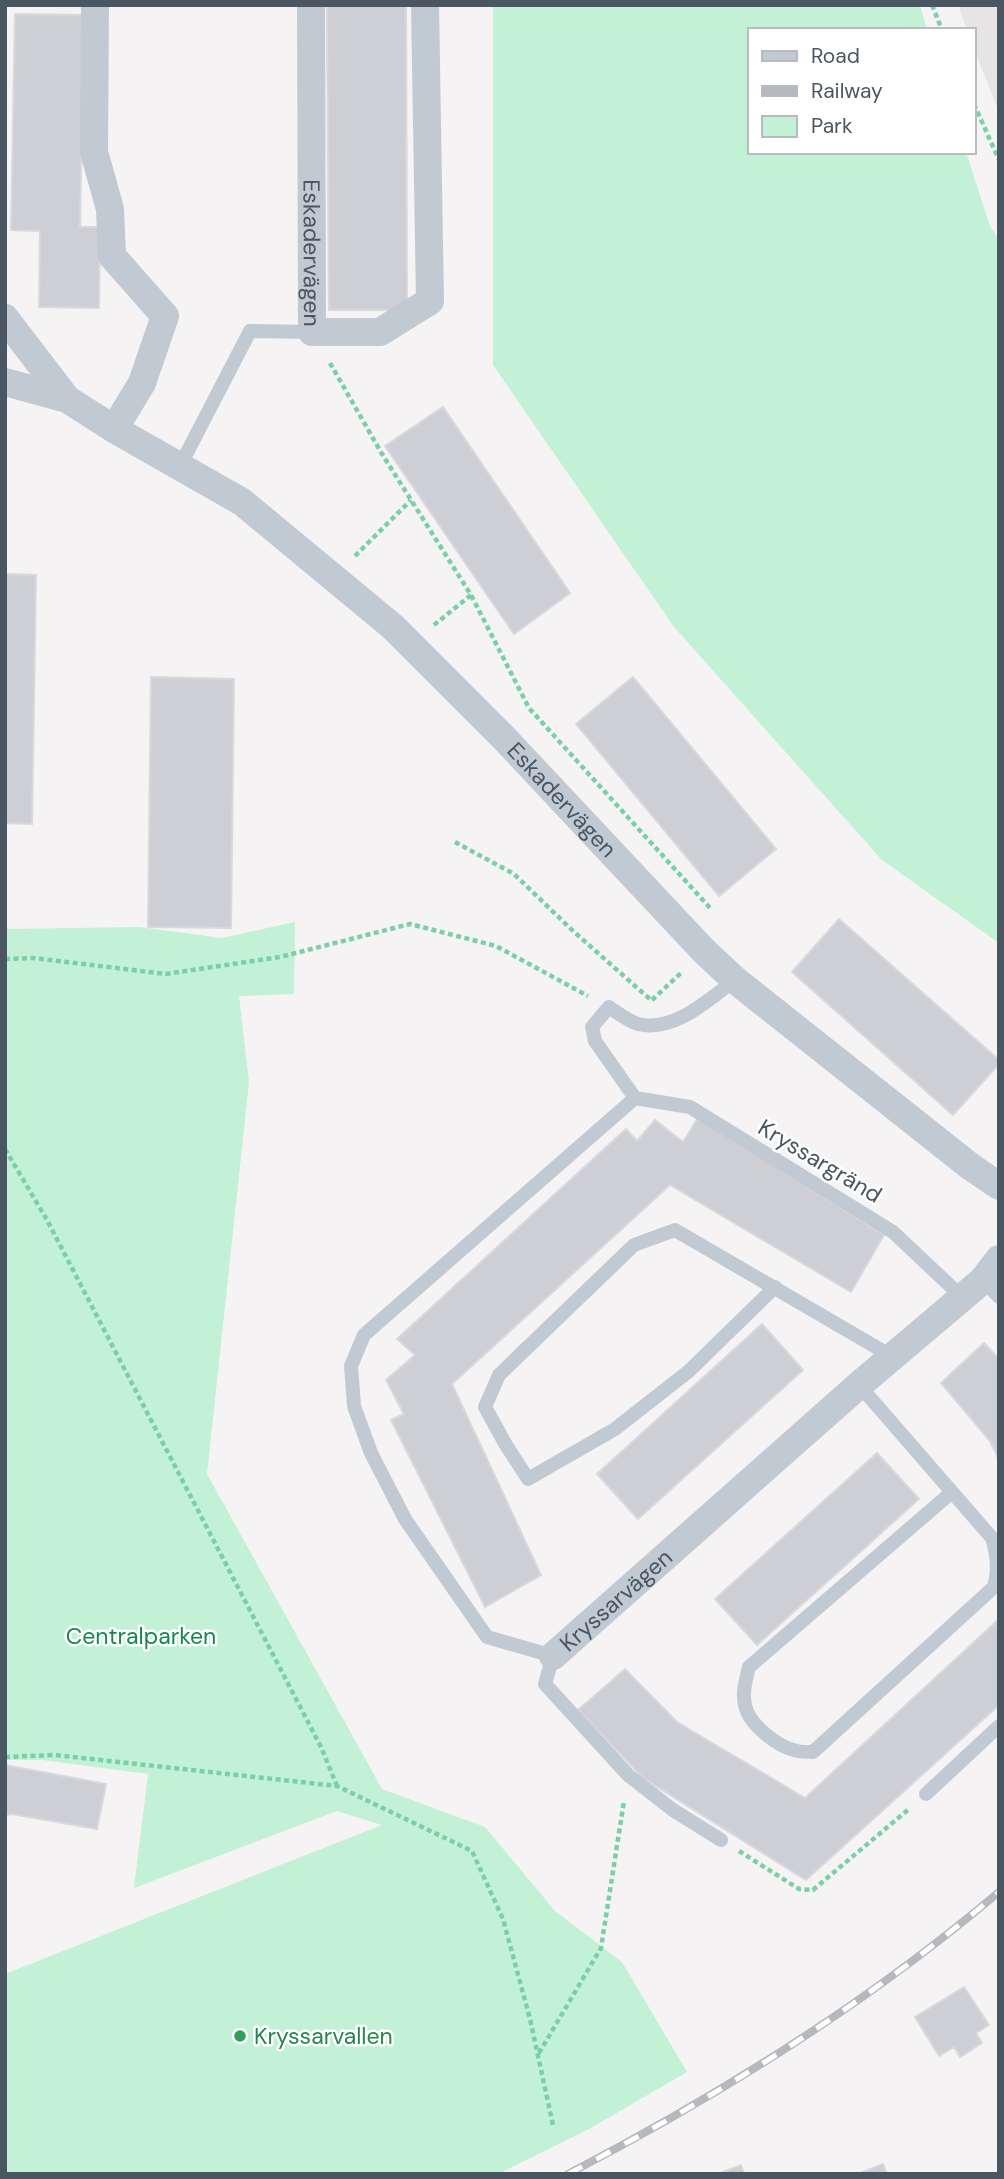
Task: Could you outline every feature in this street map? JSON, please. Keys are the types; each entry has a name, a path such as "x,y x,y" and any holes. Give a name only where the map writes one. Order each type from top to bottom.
{"street":[{"path":"95,5 94,152 110,209 112,256 165,316 142,383 114,429"},
{"name":"Eskadervägen","path":"311,5 312,332 380,332 430,300 425,5"},
{"name":"Eskadervägen","path":"5,317 67,399"},
{"name":"Eskadervägen","path":"5,382 67,399 242,502 393,627 735,980 971,1167 999,1186"},
{"name":"Kryssarvägen","path":"553,1656 859,1385 986,1283"}],"lane":[{"path":"180,466 250,331 312,332"},
{"path":"635,1098 595,1041 592,1027 609,1007 635,1023 655,1027 694,1012 735,980"},
{"name":"Kryssargränd","path":"635,1098 690,1107 892,1232 986,1283"},
{"name":"Kryssarvägen","path":"553,1656 487,1637 405,1519 371,1453 354,1406 351,1366 364,1335 635,1098"},
{"path":"775,1287 689,1371 615,1429 528,1479 485,1407 499,1374 634,1245 675,1230 775,1287 893,1357"},
{"path":"859,1385 992,1538 998,1577 994,1587 813,1752 797,1751 780,1744 752,1720 745,1708 743,1691 750,1667 952,1492"},
{"path":"553,1656 545,1684 628,1775 673,1810 721,1840"},
{"path":"926,1794 999,1726"}],"path":[{"path":"932,5 941,28"},
{"path":"976,108 999,160"},
{"path":"312,332 382,454 471,594 529,708 719,918"},
{"path":"332,578 411,500"},
{"path":"411,645 471,594"},
{"path":"455,842 514,874 610,965 675,1019"},
{"path":"5,958 34,958 166,974 279,957 410,924 496,946 590,998"},
{"path":"5,1149 47,1220 321,1746 337,1786"},
{"path":"5,1757 55,1755 337,1786 472,1851 503,1919 539,2054 553,2124"},
{"path":"539,2054 601,1948 628,1775"},
{"path":"721,1840 799,1889 813,1890 926,1794"}],"shaded area":[{"path":"958,5 999,5 999,112 976,54 976,28 966,28"}],"green space":[{"path":"493,5 920,5 926,28 748,28 748,154 967,154 990,226 999,240 999,943 882,860 674,627 493,365"},
{"name":"Centralparken","path":"295,922 294,994 239,996 249,1082 207,1474 382,1789 485,1827 555,1911 622,1962 687,2072 589,2129 498,2174 5,2174 5,1974 382,1825 337,1811 134,1888 148,1774 43,1760 6,1760 5,929 139,927 222,938"}],"building":[{"path":"327,5 406,5 407,310 329,310"},
{"path":"15,14 84,15 80,227 100,227 99,308 39,307 40,231 11,230"},
{"path":"443,407 570,593 514,634 385,446"},
{"path":"5,574 36,575 32,824 5,823"},
{"path":"151,677 234,679 231,928 148,927"},
{"path":"633,677 776,849 719,896 576,724"},
{"path":"839,919 999,1060 999,1064 953,1115 792,972"},
{"path":"698,1118 884,1235 851,1292 670,1185 452,1384 541,1575 485,1607 391,1420 404,1414 386,1380 415,1355 397,1339 626,1129 637,1141 655,1120 683,1142"},
{"path":"762,1324 803,1370 638,1519 597,1474"},
{"path":"984,1343 999,1359 999,1460 990,1441 941,1383"},
{"path":"877,1453 919,1499 757,1645 715,1599"},
{"path":"999,1619 999,1705 806,1880 643,1778 578,1710 625,1669 677,1722 805,1798"},
{"path":"5,1765 106,1784 97,1829 5,1815"},
{"path":"964,1987 989,2025 976,2033 982,2043 960,2057 954,2047 939,2056 915,2017"},
{"path":"883,2164 887,2174 858,2174"},
{"path":"741,2165 744,2174 718,2174"}],"railway":[{"path":"568,2174 681,2112 791,2045 898,1972 999,1892"}],"place":[{"name":"Kryssarvallen","path":"240,2036"}]}
